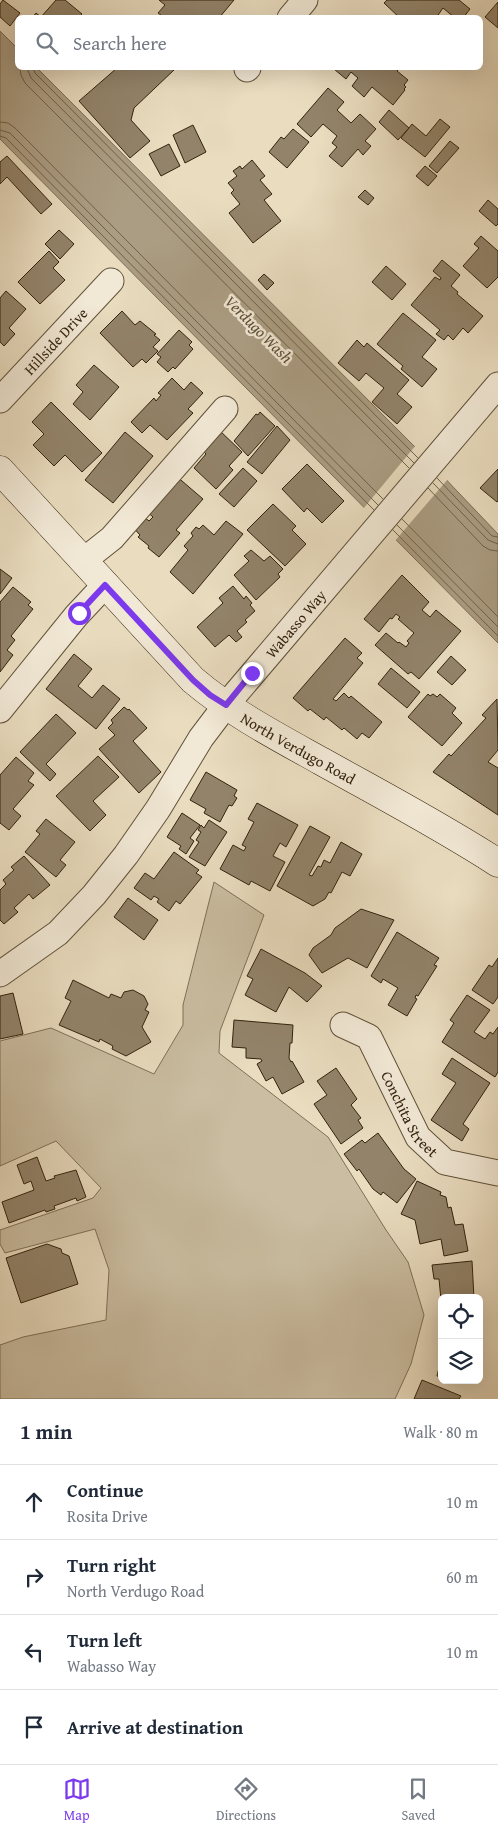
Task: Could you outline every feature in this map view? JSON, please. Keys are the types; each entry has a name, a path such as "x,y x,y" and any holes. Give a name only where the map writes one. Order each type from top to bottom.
{"main road":[{"name":"North Verdugo Road","path":"0,470 193,680 210,695 244,718 405,807 498,863"}],"street":[{"path":"292,15 305,0"},
{"name":"Hillside Drive","path":"0,400 111,281"},
{"name":"Wabasso Way","path":"0,974 58,933 94,895 126,855 158,809 201,738 226,705 498,385"},
{"path":"83,561 112,538 224,409"},
{"path":"0,710 76,616 105,585"},
{"name":"Conchita Street","path":"343,1025 368,1037 418,1137 445,1162 498,1172"}],"shaded area":[{"path":"214,882 264,915 220,1031 219,1053 328,1137 408,1262 424,1315 411,1364 395,1399 0,1399 0,1345 23,1337 106,1320 109,1270 95,1229 5,1253 0,1244 0,1230 93,1198 101,1188 56,1141 0,1166 0,1041 51,1028 154,1074 183,1025 183,1005"}],"water":[{"name":"Verdugo Wash","path":"0,31 15,46 15,70 39,70 417,449 498,534 498,643 0,139"}],"pier":[{"path":"416,445 448,479 394,542 363,509"}],"building":[{"path":"3,0 20,13 15,15 15,20 10,26 0,17 0,4"},
{"path":"56,0 65,0 82,14 81,15 43,15"},
{"path":"159,0 234,0 222,15 161,15 158,13 165,5"},
{"path":"387,0 459,0 470,9 465,15 451,15 443,8 438,15 397,15 384,3"},
{"path":"498,2 498,28 485,17"},
{"path":"115,70 174,70 134,108 131,120 150,141 130,158 79,101"},
{"path":"335,70 398,70 408,80 404,85 406,87 405,90 393,105 372,87 364,97 352,86 358,78 351,72 346,79"},
{"path":"328,88 344,102 337,110 351,123 360,114 376,129 365,141 371,146 363,155 358,149 342,167 329,156 337,147 332,143 337,136 323,124 311,137 297,124"},
{"path":"389,110 409,128 398,140 379,122"},
{"path":"440,119 450,127 425,157 401,138 412,124 426,136"},
{"path":"193,125 206,152 185,163 173,135"},
{"path":"293,129 309,142 287,168 269,152 281,137 284,139"},
{"path":"450,141 459,148 437,173 429,166"},
{"path":"169,144 180,166 161,176 149,154"},
{"path":"7,156 52,204 41,214 7,177 0,184 0,162"},
{"path":"252,160 265,176 260,180 272,194 264,200 281,221 253,243 229,213 240,204 231,193 234,190 228,183 237,176 233,171 240,166 242,169"},
{"path":"425,166 437,176 428,186 416,176"},
{"path":"365,190 374,198 368,205 358,197"},
{"path":"488,200 498,209 498,224 496,226 479,211"},
{"path":"59,230 74,244 60,259 45,244"},
{"path":"481,236 498,251 498,277 487,288 463,266 479,248 474,244"},
{"path":"49,251 59,262 53,268 65,280 40,304 18,282"},
{"path":"442,260 460,275 451,286 458,292 457,294 483,316 468,333 463,328 453,340 448,335 444,340 436,334 440,330 411,305 435,277 440,280 441,278 433,271"},
{"path":"386,266 406,284 392,300 372,282"},
{"path":"264,274 274,283 267,290 258,280"},
{"path":"6,291 26,309 9,328 15,334 4,346 0,342 0,298"},
{"path":"122,311 135,325 140,321 156,334 154,335 160,340 153,347 158,351 146,363 142,359 133,367 100,333"},
{"path":"403,313 436,340 422,357 437,369 422,387 401,369 403,366 377,344"},
{"path":"179,330 192,342 189,345 193,349 175,369 173,367 168,372 157,362 161,357 157,354"},
{"path":"357,340 364,347 367,343 409,380 397,394 412,407 397,424 372,402 384,388 366,373 359,381 338,363"},
{"path":"94,365 119,387 90,420 73,404 83,392 76,385"},
{"path":"172,378 184,390 191,382 203,393 188,409 193,413 167,440 150,425 142,433 131,422 154,398 156,401 161,395 158,393"},
{"path":"51,402 102,453 82,472 65,455 54,466 33,445 44,434 32,422"},
{"path":"260,412 275,426 248,456 234,441 256,414 258,415"},
{"path":"277,426 290,440 262,474 247,462"},
{"path":"218,429 242,452 229,466 233,470 216,489 194,468 206,454 200,448"},
{"path":"125,432 153,456 113,503 85,480"},
{"path":"307,464 344,501 322,523 307,508 304,512 282,489"},
{"path":"243,468 257,481 234,507 219,494"},
{"path":"498,469 498,501 497,502 480,488"},
{"path":"175,475 203,499 176,530 180,533 159,557 138,537 140,535 130,524 139,513 149,521 153,517 145,510"},
{"path":"273,504 296,526 292,530 306,544 285,566 247,530"},
{"path":"226,521 243,534 193,594 170,572 188,550 184,546 193,536 191,533 196,527 199,529 203,525 214,535"},
{"path":"251,550 264,561 270,556 283,569 278,574 280,577 256,600 234,575 249,561 244,556"},
{"path":"0,569 12,578 0,594"},
{"path":"402,575 429,602 422,610 430,617 436,610 461,631 419,679 411,672 408,674 375,645 386,633 406,647 409,643 407,641 414,633 398,619 400,617 396,614 392,619 390,618 379,632 364,619"},
{"path":"233,586 244,599 246,596 252,603 250,605 255,611 237,631 242,637 236,642 229,635 215,647 197,627 223,603 219,598"},
{"path":"13,587 31,602 28,605 33,609 11,636 15,640 7,650 13,655 0,672 0,602"},
{"path":"345,638 362,653 357,658 363,663 333,699 336,701 344,693 349,698 351,696 382,722 369,738 362,733 357,739 326,717 324,720 310,709 308,711 293,698"},
{"path":"74,654 92,669 78,686 92,698 103,685 120,699 96,729 46,689"},
{"path":"451,656 466,670 452,685 437,672"},
{"path":"391,668 420,692 407,708 378,684"},
{"path":"428,694 430,696 433,694 437,697 440,694 456,708 452,713 462,723 442,746 408,717"},
{"path":"497,699 498,750 488,762 498,768 498,815 433,772 449,754 451,756 486,718 482,715"},
{"path":"124,707 129,709 147,728 133,741 161,772 139,793 99,749 115,735 108,728 113,723 111,720"},
{"path":"56,714 76,733 46,764 56,774 50,781 20,752"},
{"path":"98,756 119,777 93,801 106,815 90,831 56,796"},
{"path":"16,757 34,773 28,781 34,785 13,809 21,816 9,830 0,823 0,775"},
{"path":"206,772 237,790 234,796 237,798 232,806 229,805 220,822 204,813 206,809 190,800"},
{"path":"257,803 298,825 286,847 280,843 273,856 285,862 270,891 251,881 249,885 220,869 233,845 244,851 246,847 242,845 254,822 248,819"},
{"path":"182,813 200,825 190,838 194,841 186,854 179,849 181,846 167,837"},
{"path":"46,819 75,842 60,860 66,865 56,877 25,852 40,834 36,831"},
{"path":"209,820 227,832 205,866 189,857 199,842 196,840 201,832 198,830 201,825 204,828"},
{"path":"310,826 330,837 309,875 312,876 318,866 321,867 324,860 330,863 341,842 362,854 350,876 342,872 331,893 329,892 325,899 313,906 277,886"},
{"path":"174,852 199,870 196,873 202,877 180,904 176,901 169,911 157,902 159,899 154,896 151,900 134,888 145,873 154,879"},
{"path":"24,856 50,885 33,899 29,894 14,908 18,912 4,924 0,920 0,890 6,884 3,880 14,870 11,867"},
{"path":"128,898 158,920 144,940 114,917"},
{"path":"361,909 394,920 367,968 348,958 322,973 309,955 313,948 331,935 335,928"},
{"path":"397,932 439,958 434,965 437,966 418,996 416,995 415,998 417,999 407,1016 388,1005 398,988 383,979 381,983 371,976"},
{"path":"261,949 305,973 322,986 307,1002 289,987 276,1012 245,995 253,979 247,976"},
{"path":"498,958 498,997 493,1004 472,990 489,965 492,967"},
{"path":"73,980 109,998 111,994 121,998 124,992 133,990 144,996 148,1004 145,1010 149,1012 142,1027 151,1042 126,1056 112,1049 113,1046 100,1039 99,1042 59,1025 71,1001 65,998"},
{"path":"13,993 23,1034 0,1039 0,996"},
{"path":"467,995 490,1010 474,1032 485,1039 490,1032 493,1034 498,1027 498,1072 495,1077 442,1042 454,1023 450,1020"},
{"path":"234,1020 293,1025 289,1058 304,1082 282,1094 273,1077 266,1081 257,1064 262,1061 261,1059 246,1058 246,1048 232,1047"},
{"path":"452,1058 490,1083 463,1124 469,1129 462,1141 431,1120 456,1083 442,1074"},
{"path":"336,1068 357,1099 351,1105 361,1118 358,1120 363,1128 341,1144 314,1104 327,1095 317,1081"},
{"path":"378,1133 404,1169 416,1179 397,1203 383,1192 381,1195 373,1189 359,1169 357,1171 344,1154 362,1140 365,1143"},
{"path":"37,1157 46,1181 55,1178 54,1176 76,1170 86,1197 77,1201 76,1198 54,1206 55,1209 46,1212 45,1210 9,1223 2,1202 34,1190 31,1181 24,1184 17,1165"},
{"path":"417,1181 441,1192 440,1195 446,1197 448,1208 451,1207 455,1225 463,1224 468,1251 444,1256 441,1239 420,1244 415,1220 401,1214"},
{"path":"47,1244 61,1249 62,1253 69,1256 78,1284 21,1303 6,1258"},
{"path":"472,1261 474,1294 440,1294 439,1279 434,1279 432,1265"},
{"path":"422,1380 461,1396 459,1399 414,1399"}],"route":[{"path":"79,613 105,585 193,680 210,695 226,705 252,673"}]}
